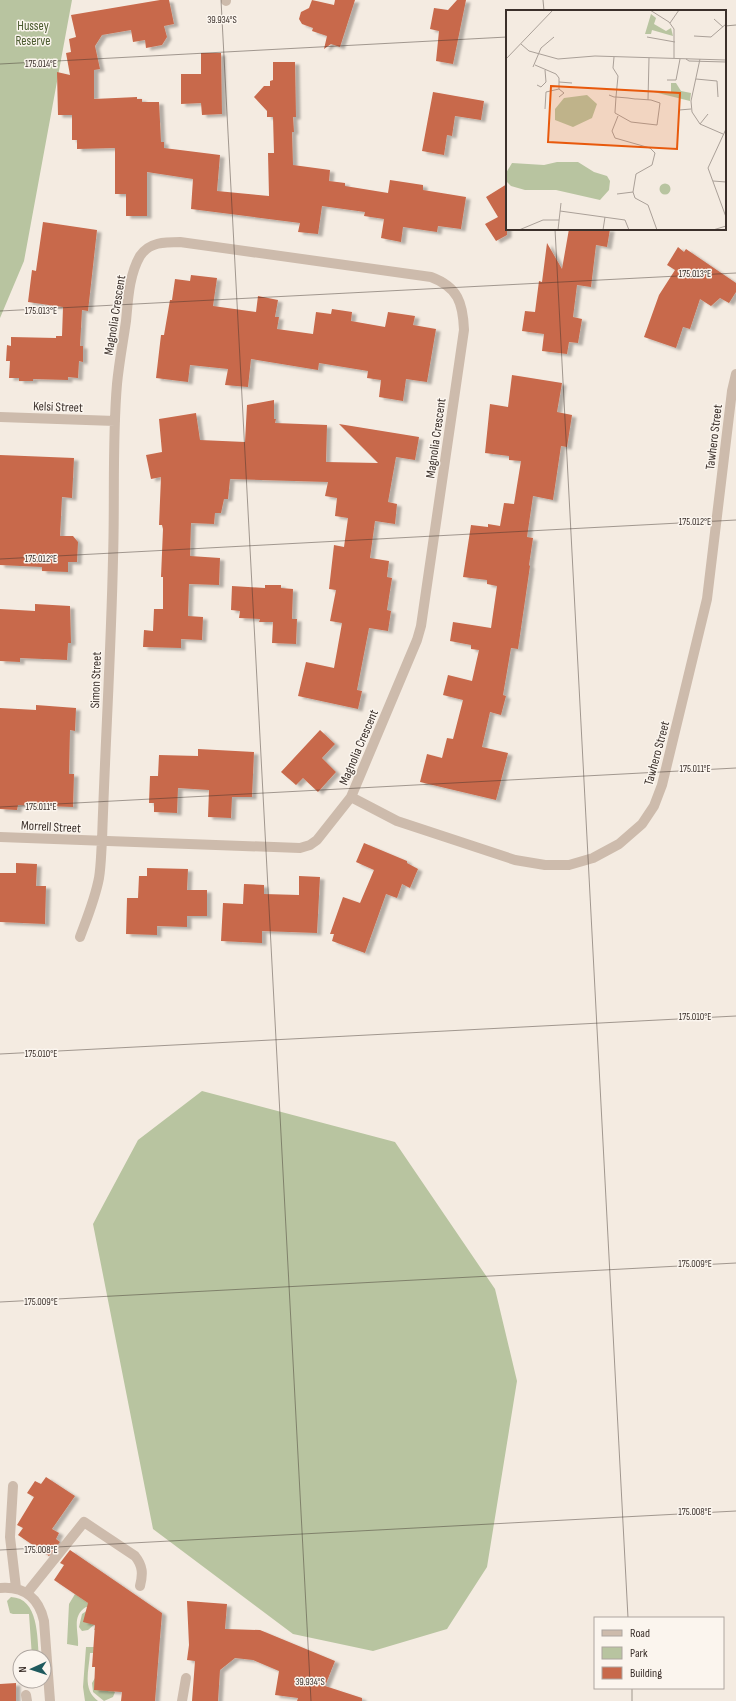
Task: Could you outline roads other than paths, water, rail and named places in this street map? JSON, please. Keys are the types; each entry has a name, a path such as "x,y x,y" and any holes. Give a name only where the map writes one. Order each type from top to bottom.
{"street":[{"name":"Magnolia Crescent","path":"102,841 300,848 310,845 318,840 351,797 417,640 422,618 464,330 463,315 459,300 453,290 442,281 430,277 180,242 162,242 149,247 140,256 134,270 117,384 115,421"},
{"name":"Tawhero Street","path":"351,797 397,821 516,860 545,865 569,864 593,858 619,844 642,824 654,806 662,785 707,599 732,391 736,374"},
{"name":"Kelsi Street","path":"0,417 115,421"},
{"name":"Simon Street","path":"80,938 99,878 102,841 113,558 115,421"},
{"name":"Morrell Street","path":"0,837 102,841"},
{"path":"13,1486 10,1537 16,1588"},
{"path":"27,1593 84,1522 135,1556 140,1563 142,1570 140,1586"},
{"path":"0,1588 16,1588 27,1593 39,1605 44,1621 50,1701"},
{"path":"182,1701 186,1678"}],"park label":[{"name":"Hussey Reserve","path":"33,32"}]}
